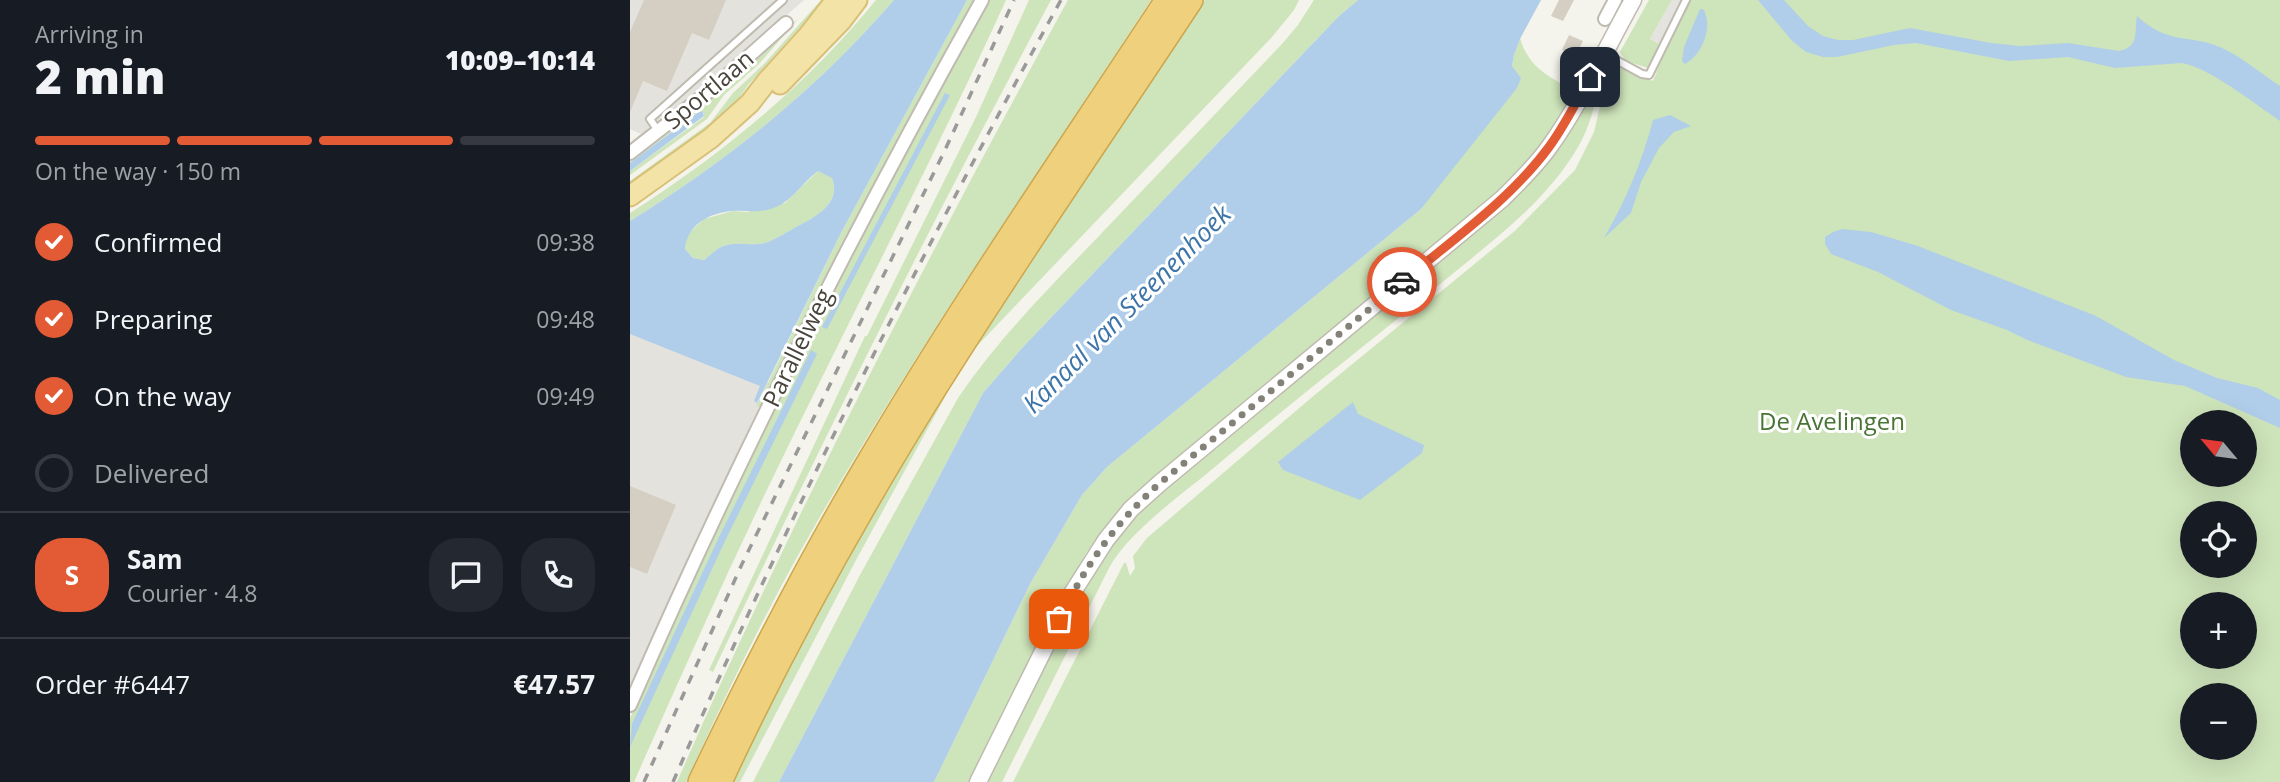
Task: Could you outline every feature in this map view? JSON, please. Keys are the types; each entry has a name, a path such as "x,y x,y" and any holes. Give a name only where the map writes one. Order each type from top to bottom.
{"highway":[{"path":"700,782 771,638 865,467 1167,0"},
{"path":"720,782 788,645 888,465 936,387 1191,0"}],"main road":[{"path":"630,196 711,138 750,103 836,0"},
{"path":"750,103 774,90 800,65 857,0"}],"street":[{"name":"Parallelweg","path":"630,705 805,333 905,140 982,0"},
{"path":"1605,19 1615,0"},
{"path":"978,782 1071,596 1106,540 1131,509 1502,199 1527,174 1549,148 1633,0"},
{"name":"Sportlaan","path":"630,153 712,89 786,23"}],"lane":[{"path":"659,132 650,120 783,0"},
{"path":"1604,53 1642,74 1649,75 1686,0"},
{"path":"754,26 767,41"}],"shaded area":[{"path":"630,0 804,0 697,93 643,135 630,129"},
{"path":"1672,0 1690,0 1667,47 1650,39"},
{"path":"630,323 770,383 630,686"}],"green space":[{"path":"821,0 825,0 748,85 731,110 630,186 630,181 710,123 733,93 765,63"},
{"path":"876,0 894,0 803,93 702,173 630,221 630,213 698,167 762,116 821,61"},
{"path":"967,0 976,0 766,405 756,407 842,231"},
{"path":"988,0 1006,0 947,126 763,498 634,782 630,782 630,718 741,477 815,334 828,301 934,96"},
{"path":"1029,0 1051,0 877,334 713,672 709,670 865,336 976,117"},
{"path":"1068,0 1151,0 980,259 856,455 765,618 686,782 677,782 767,583 863,387"},
{"path":"1205,0 1299,0 1272,37 974,349"},
{"path":"1314,0 1358,0 1339,16 1023,347 983,393 779,782 753,782 860,575 958,398 973,376 1043,295 1282,44"},
{"path":"1649,0 1672,0 1650,39 1661,45 1648,68 1626,61 1620,52"},
{"name":"De Avelingen","path":"1690,0 2280,0 2280,782 1013,782 1124,563 1130,576 1135,568 1133,556 1147,538 1311,398 1516,230 1575,170 1594,132 1606,81 1614,66 1653,81"},
{"path":"798,19 758,65 724,95 707,119 630,175 630,171 704,117 704,113 699,111 630,163 630,157"},
{"path":"1520,38 1534,64 1548,76 1574,91 1545,142 1501,193 1162,471 1118,511 1086,553 969,782 934,782 1030,584 1082,495 1107,467 1421,209 1512,66"},
{"path":"1605,68 1590,120 1575,152 1546,190 1513,224 1271,420 1129,541 1109,568 1002,782 985,782 1088,579 1124,528 1168,483 1506,205"},
{"path":"818,171 832,177 833,196 822,211 806,222 765,243 726,245 704,260 693,258 685,249 686,236 704,219 733,211 747,212 785,203"},
{"path":"958,373 740,782 728,782 873,502"}],"water":[{"path":"894,0 967,0 842,231 757,403 754,401 760,386 630,334 630,221 667,198 771,121 865,32","holes":["818,171 832,178 833,197 822,211 765,243 726,245 704,260 693,258 685,249 695,227 715,214 770,209 788,200"]},
{"name":"Kanaal van Steenenhoek","path":"1358,0 1541,0 1514,55 1512,66 1521,78 1517,88 1421,209 1107,467 1082,495 1030,584 934,782 779,782 983,393 1023,347 1339,16"},
{"path":"1758,0 1784,0 1808,26 1823,36 1838,40 1853,40 1910,28 1991,43 2020,46 2068,43 2119,51 2126,49 2133,42 2137,16 2159,32 2222,48 2280,86 2280,121 2219,79 2182,63 2115,68 2068,57 2009,61 1916,43 1823,57 1806,52 1792,41"},
{"path":"1700,9 1703,9 1706,16 1707,31 1697,54 1685,64 1682,61 1684,47"},
{"path":"945,93 950,95 827,329 822,327"},
{"path":"700,111 704,116 630,171 630,163"},
{"path":"1670,115 1691,126 1674,132 1659,148 1641,182 1631,213 1604,238 1633,181 1653,120"},
{"path":"1842,229 1871,232 1918,246 2096,316 2174,360 2217,378 2258,388 2280,400 2280,428 2258,418 2258,410 2239,410 2185,386 2126,377 1951,310 1878,272 1831,254 1825,244 1825,237"},
{"path":"811,350 817,354 725,541 630,747 632,724 719,537"},
{"path":"1353,402 1358,414 1424,445 1422,453 1360,500 1283,470 1278,462"}],"building":[{"path":"644,0 726,0 709,40 692,33 667,91 643,81 630,112 630,32"},
{"path":"1559,0 1574,0 1563,21 1551,16"},
{"path":"1569,35 1583,41 1575,56 1562,50"},
{"path":"630,486 676,505 647,574 630,567"}],"railway":[{"path":"644,782 742,564 945,150 1014,0"},
{"path":"673,782 763,583 858,386 957,192 1061,0"}],"way so far":[{"path":"1059,619 1106,540 1131,509 1402,282"}],"route":[{"path":"1402,282 1502,199 1527,174 1549,148 1590,77"}]}
